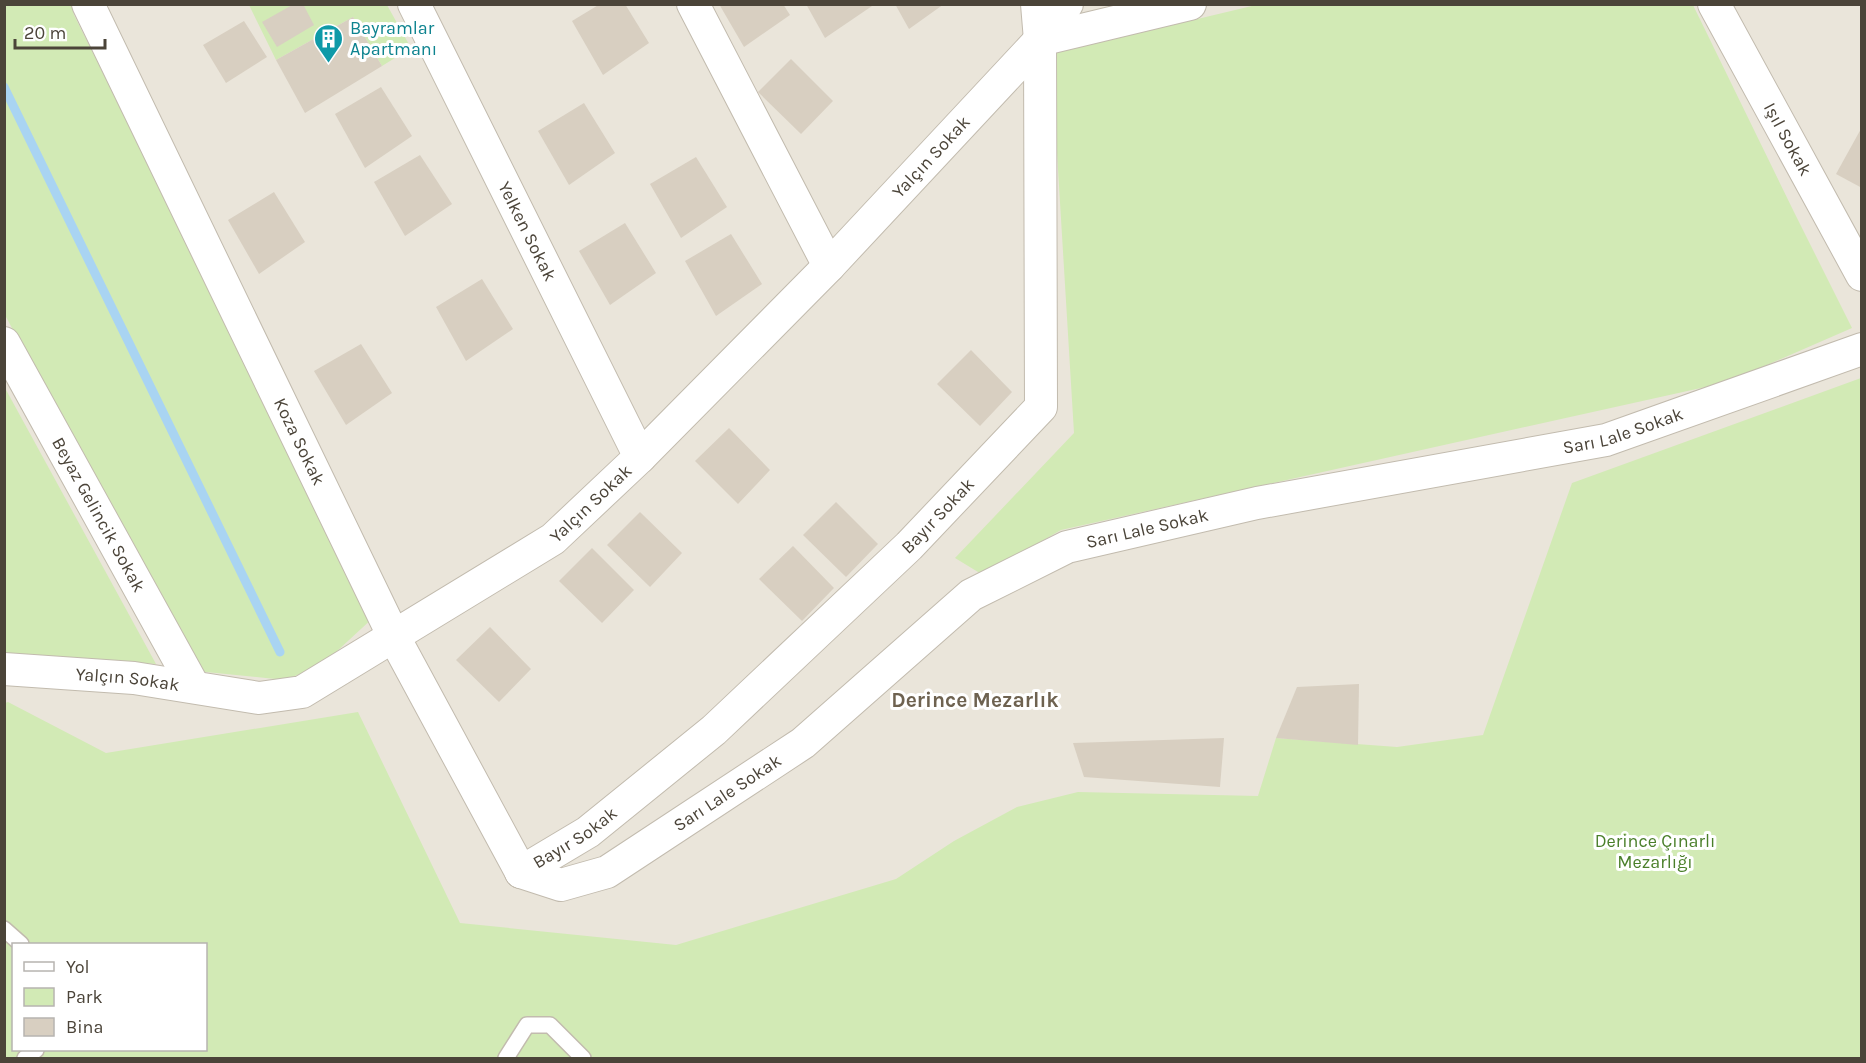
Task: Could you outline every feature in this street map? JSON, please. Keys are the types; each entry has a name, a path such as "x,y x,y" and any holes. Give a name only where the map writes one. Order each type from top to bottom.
{"street":[{"name":"Koza Sokak","path":"88,4 394,637 521,872"},
{"name":"Yelken Sokak","path":"414,4 640,458"},
{"path":"693,4 829,266"},
{"name":"Bayır Sokak","path":"521,872 588,832 714,730 909,546 1041,407 1040,40 1037,4"},
{"name":"Yalçın Sokak","path":"4,669 134,678 259,698 302,692 553,539 640,458 829,266 1040,40 1067,4"},
{"path":"1040,40 1190,4"},
{"name":"Işıl Sokak","path":"1714,4 1862,275"},
{"name":"Beyaz Gelincik Sokak","path":"4,343 194,687"},
{"name":"Sarı Lale Sokak","path":"521,872 561,885 607,872 803,743 971,594 1068,547 1257,503 1606,440 1862,349"}],"lane":[{"path":"4,929 19,943"},
{"path":"506,1059 527,1025 550,1025 584,1059"}],"shaded area":[{"path":"5,5 1861,5 1861,705 626,1058 5,1058"}],"green space":[{"path":"4,5 72,5 74,15 375,616 322,665 285,680 196,671 5,315"},
{"path":"249,5 387,5 411,48 382,66 353,17 276,60"},
{"path":"1256,5 1693,5 1852,328 1728,382 1061,530 983,575 955,558 1074,433 1051,54"},
{"name":"Derince Çınarlı Mezarlığı","path":"1861,378 1861,1058 5,1058 5,703 8,702 106,753 358,712 460,923 676,945 896,879 954,841 1017,807 1078,792 1258,796 1276,738 1397,747 1483,735 1572,483"},
{"path":"5,388 156,664 5,653"}],"building":[{"path":"294,4 303,4 314,25 277,47 262,22"},
{"path":"600,4 625,4 649,43 603,75 572,21"},
{"path":"719,4 783,4 790,15 744,47"},
{"path":"806,4 871,4 872,6 825,38"},
{"path":"895,4 944,4 909,29"},
{"name":"Bayramlar Apartmanı","path":"353,17 382,66 305,113 276,60"},
{"path":"244,21 267,57 226,83 203,45"},
{"path":"791,59 833,101 801,134 758,92"},
{"path":"381,87 412,136 365,168 335,114"},
{"path":"584,103 615,153 569,185 538,131"},
{"path":"1862,127 1862,188 1836,174"},
{"path":"420,155 452,204 405,236 374,182"},
{"path":"696,157 727,207 681,238 650,184"},
{"path":"274,192 305,242 259,274 228,220"},
{"path":"625,223 656,273 610,305 579,251"},
{"path":"731,234 762,284 716,316 685,261"},
{"path":"482,279 513,329 466,361 436,307"},
{"path":"361,344 392,393 346,425 314,371"},
{"path":"971,350 1012,392 980,426 937,384"},
{"path":"729,428 770,470 738,504 695,461"},
{"path":"836,502 878,544 846,577 803,535"},
{"path":"640,512 682,553 650,587 607,545"},
{"path":"793,546 834,588 802,621 759,579"},
{"path":"592,548 634,590 602,623 559,581"},
{"path":"490,627 531,669 499,702 456,660"},
{"path":"1359,684 1358,745 1276,738 1297,687"},
{"path":"1224,738 1220,787 1084,777 1073,743"}],"waterway":[{"path":"4,87 280,652"}],"place":[{"name":"Bayramlar Apartmanı","path":"329,64"}],"district":[{"name":"Derince Mezarlık","path":"975,700"}]}
